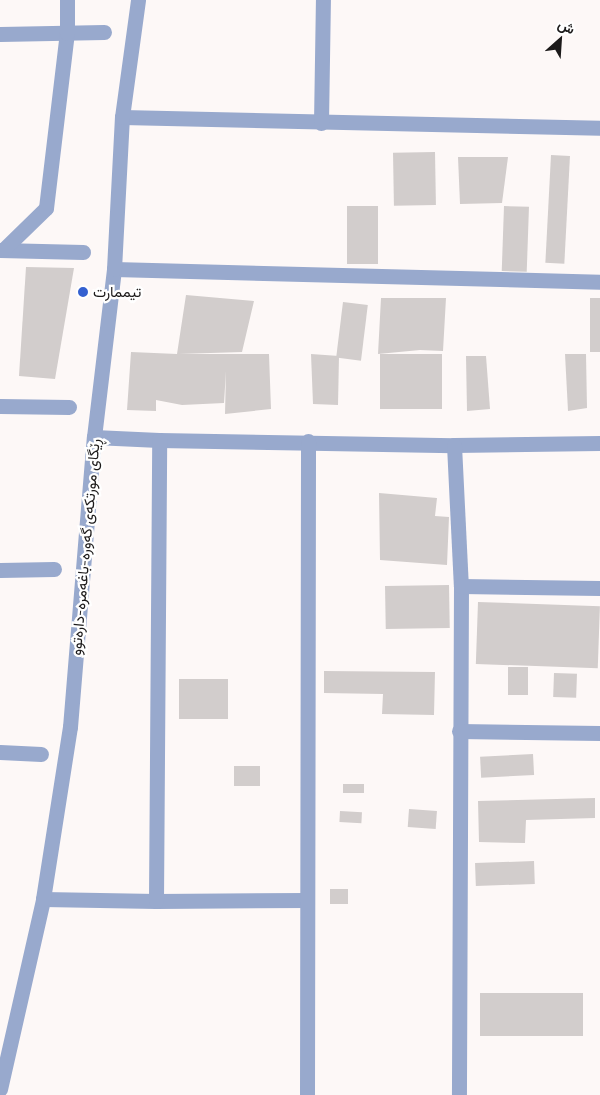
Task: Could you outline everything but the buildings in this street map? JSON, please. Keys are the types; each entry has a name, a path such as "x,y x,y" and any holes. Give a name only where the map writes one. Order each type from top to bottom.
{"street":[{"path":"1,250 46,208 67,33 67,0"},
{"name":"ڕێگای مورتکەی گەورە-باغەمرە-دارەتوو","path":"0,1089 43,899 70,727 94,437 114,269 122,117 138,0"},
{"path":"321,123 323,0"},
{"path":"0,34 104,32"},
{"path":"122,117 600,128"},
{"path":"1,250 83,252"},
{"path":"114,269 600,282"},
{"path":"0,406 69,407"},
{"path":"94,437 159,440 454,445 600,443"},
{"path":"156,901 159,440"},
{"path":"307,1095 308,442"},
{"path":"454,445 461,586 459,1095"},
{"path":"0,570 54,570"},
{"path":"461,586 600,588"},
{"path":"459,732 600,733"},
{"path":"0,752 41,754"},
{"path":"43,899 156,901 307,900"}],"place":[{"name":"تیممارت","path":"83,292"}]}
